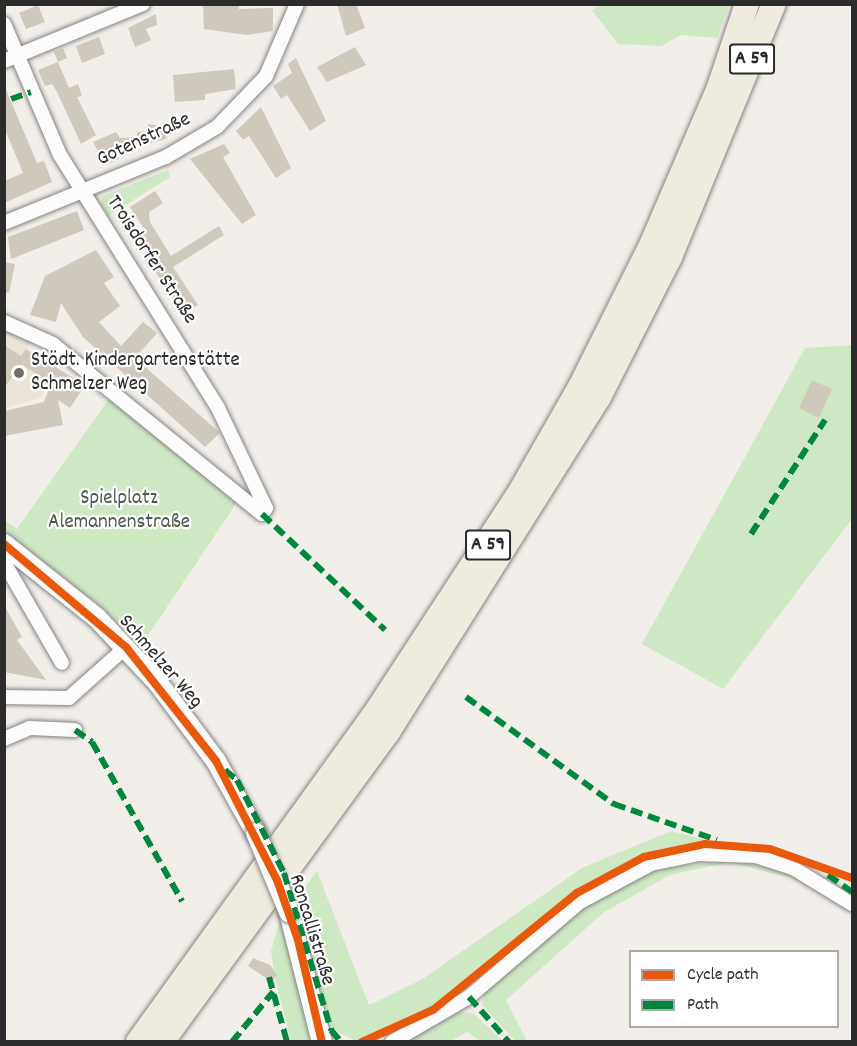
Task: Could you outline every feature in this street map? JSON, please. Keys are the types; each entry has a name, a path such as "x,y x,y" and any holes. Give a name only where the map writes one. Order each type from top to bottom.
{"highway":[{"name":"A 59","path":"138,1041 374,715 521,490 652,243 718,90 747,4"},
{"name":"A 59","path":"162,1041 388,732 599,397 670,257 774,4"}],"street":[{"path":"11,59 143,4"},
{"name":"Gotenstraße","path":"4,223 166,157 217,127 266,76 297,4"},
{"name":"Troisdorfer Straße","path":"4,24 11,59 47,130 81,190 219,408 265,501 262,514 75,359 41,336 4,322"},
{"name":"Schmelzer Weg","path":"8,547 126,647 199,735 256,833"},
{"name":"Schmelzer Weg","path":"8,547 5,564 62,663"},
{"path":"4,697 69,698 126,647"},
{"path":"4,738 30,728 75,730"},
{"name":"Roncallistraße","path":"256,833 289,912 322,1041"},
{"path":"392,1041 469,997 596,891 658,862 699,854 756,856 793,868 852,904"}],"shaded area":[{"name":"Städt. Kindergartenstätte Schmelzer Weg","path":"5,330 33,340 18,361 49,384 40,398 5,408"}],"green space":[{"path":"601,5 729,5 717,38 681,35 661,46 618,44 592,10"},
{"path":"168,170 170,177 108,216 101,204 103,196"},
{"path":"852,345 852,519 723,689 642,644 805,348"},
{"name":"Spielplatz Alemannenstraße","path":"111,396 237,502 141,646 103,608 5,531 4,520 17,529"},
{"path":"671,831 710,841 646,854 588,883 457,991 411,1021 356,1041 333,1029 297,898 317,871 369,1005 421,980 582,868"},
{"path":"733,861 773,868 802,881 730,862 670,875 604,912 506,1000 527,1041 515,1041 482,1005 485,992 585,906 659,868"},
{"path":"280,920 300,988 310,1041 291,1041 275,978 271,951"},
{"path":"459,1012 473,1013 503,1041 481,1041 467,1032 451,1041 407,1041"}],"building":[{"path":"238,4 239,9 273,8 273,31 247,35 204,29 203,6"},
{"path":"337,4 356,4 365,28 346,36"},
{"path":"38,5 45,22 26,29 19,13"},
{"path":"156,14 157,25 146,29 151,40 135,47 128,28"},
{"path":"99,37 105,54 82,63 76,46"},
{"path":"355,47 366,65 327,82 317,67"},
{"path":"63,48 67,58 58,62 54,52"},
{"path":"296,58 326,121 310,131 287,95 281,99 273,86 292,73 288,64"},
{"path":"58,62 69,88 78,84 82,96 77,97 96,135 81,144 57,92 52,84 45,86 38,70"},
{"path":"234,69 236,89 205,94 205,100 175,102 173,75"},
{"path":"4,85 37,163 44,161 52,182 4,203 4,181 23,173 4,127"},
{"path":"261,107 291,168 276,178 249,136 243,140 236,131"},
{"path":"148,124 165,126 166,139 116,152 119,159 106,165 93,142 116,132 120,138 137,137 137,132 148,131"},
{"path":"224,144 230,153 223,157 256,215 242,224 190,159"},
{"path":"155,191 163,203 149,212 150,222 171,256 219,226 224,235 173,267 198,305 183,314 153,268 139,236 146,232 130,207"},
{"path":"77,211 84,230 11,259 8,237"},
{"path":"96,250 114,277 104,283 120,306 99,322 121,346 143,322 157,333 135,358 220,433 205,447 83,337 61,303 56,322 30,315 45,276"},
{"path":"4,262 15,264 9,293 4,292"},
{"path":"4,345 21,356 26,349 85,385 70,408 58,400 63,425 4,436 4,411 44,402 51,384 21,364 4,388"},
{"path":"812,380 832,389 819,418 799,408"},
{"path":"4,605 22,637 17,640 46,680 4,672"},
{"path":"253,958 270,965 277,975 272,982 248,966"}],"marked path":[{"path":"11,99 31,92"},
{"path":"751,534 825,420"},
{"path":"262,514 385,630"},
{"path":"466,697 614,804 717,840"},
{"path":"75,730 92,742 182,901"},
{"path":"225,770 237,780 284,873 331,1030 341,1042"},
{"path":"828,875 852,892"},
{"path":"269,977 287,1042"},
{"path":"232,1042 273,992"},
{"path":"469,997 509,1042"}],"cycle path":[{"path":"4,544 126,647 216,761 277,880 298,940 322,1042"},
{"path":"362,1042 433,1010 577,893 644,857 705,844 770,849 852,878"}],"place":[{"name":"Städt. Kindergartenstätte Schmelzer Weg","path":"19,373"}]}
